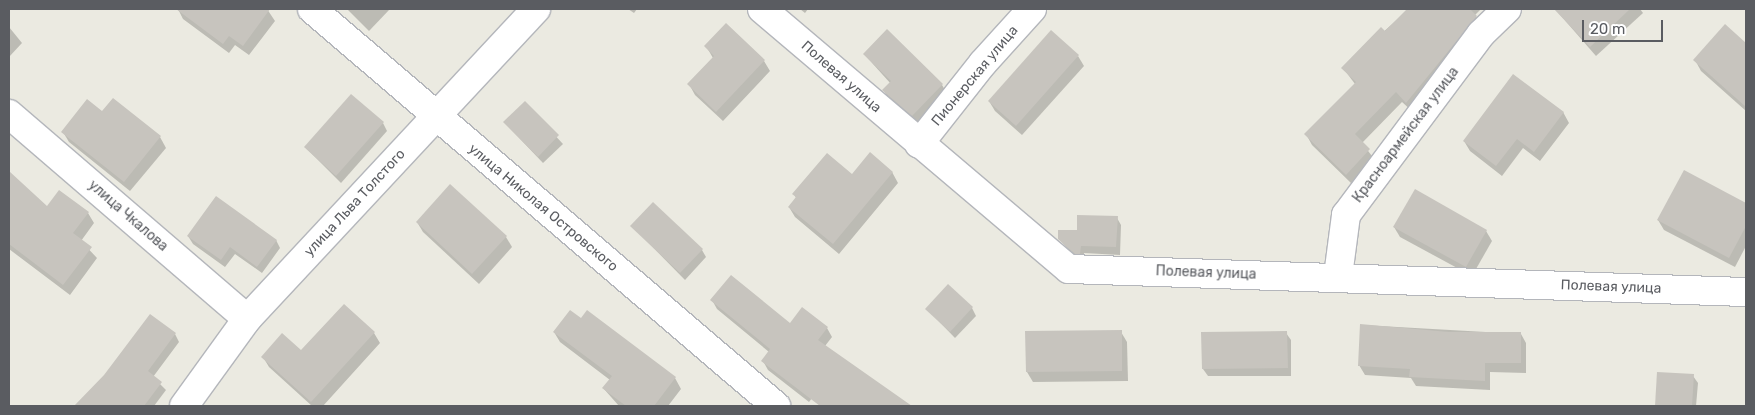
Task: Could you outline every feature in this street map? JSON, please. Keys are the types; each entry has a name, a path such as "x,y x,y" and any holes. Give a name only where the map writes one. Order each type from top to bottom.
{"street":[{"name":"улица Николая Островского","path":"312,9 435,117 776,406"},
{"name":"улица Льва Толстого","path":"184,406 247,319 536,9"},
{"name":"Полевая улица","path":"762,9 919,144 1069,269 1338,276 1746,292"},
{"name":"Пионерская улица","path":"919,144 983,63 1032,9"},
{"name":"Красноармейская улица","path":"1338,276 1346,215 1481,34 1506,9"},
{"name":"улица Чкалова","path":"9,114 247,319"}],"building":[{"path":"176,9 270,9 243,46 229,36 223,44"},
{"path":"1407,9 1470,9 1477,16 1406,103 1396,92 1355,134 1370,149 1346,175 1304,134 1356,82 1341,68 1381,27 1385,31"},
{"path":"1554,9 1630,9 1590,47"},
{"path":"726,23 765,60 716,112 687,84 714,56 704,46"},
{"path":"1725,24 1746,43 1746,107 1693,60"},
{"path":"887,29 943,84 912,116 882,90 891,81 863,54"},
{"path":"1051,30 1079,55 1016,126 988,101"},
{"path":"1513,74 1564,112 1534,152 1517,139 1496,166 1463,141"},
{"path":"351,94 384,122 336,176 304,147"},
{"path":"113,98 161,136 124,182 61,132 87,99 102,111"},
{"path":"525,101 559,135 538,157 503,122"},
{"path":"870,152 893,172 833,244 788,207 796,197 792,194 827,153 852,174"},
{"path":"1684,170 1746,203 1746,226 1729,258 1657,220"},
{"path":"9,171 47,206 59,190 89,212 73,233 92,247 63,285 9,244"},
{"path":"450,184 507,236 472,274 416,222"},
{"path":"1415,189 1487,230 1466,267 1393,227"},
{"path":"216,196 277,240 257,267 230,247 221,260 187,236"},
{"path":"653,202 703,249 680,273 630,226"},
{"path":"1077,215 1118,216 1116,247 1081,246 1080,254 1075,254 1058,239 1058,230 1077,230"},
{"path":"731,275 790,323 802,307 828,327 818,340 912,406 820,406 761,361 770,349 710,300"},
{"path":"948,284 973,307 950,332 925,309"},
{"path":"344,304 375,332 311,402 261,357 282,333 301,350"},
{"path":"570,310 581,318 587,310 676,377 654,406 626,406 602,388 612,376 553,332"},
{"path":"150,314 176,333 148,371 162,382 144,406 74,406 104,375"},
{"path":"1360,324 1449,332 1521,332 1521,363 1485,363 1485,381 1409,377 1410,369 1358,366"},
{"path":"1122,330 1122,371 1026,372 1025,331"},
{"path":"1287,331 1288,368 1202,369 1201,332"},
{"path":"1657,372 1694,374 1692,406 1655,406"}]}
